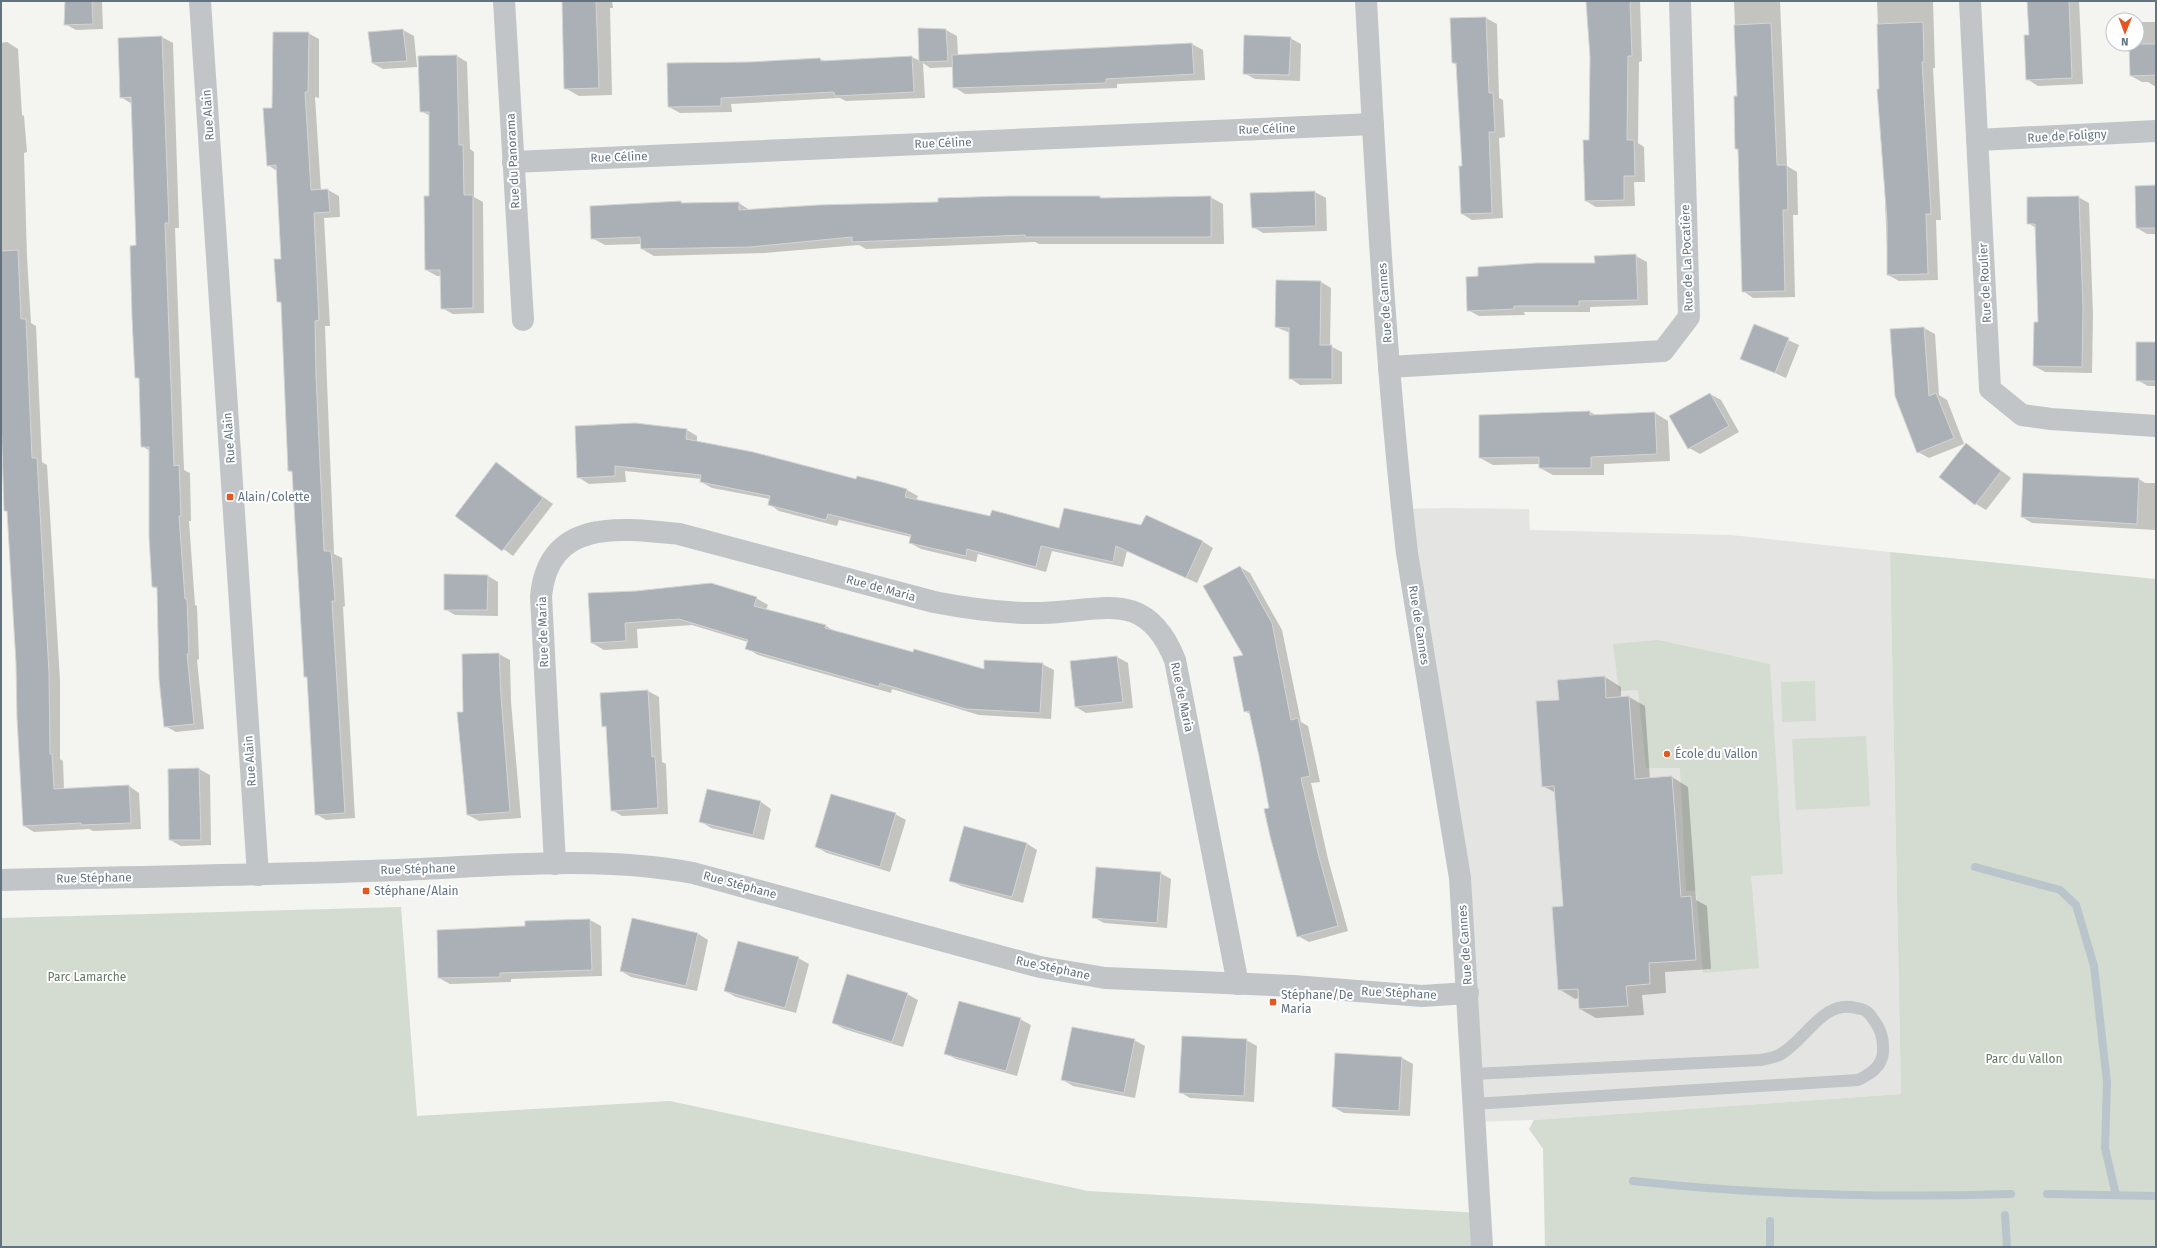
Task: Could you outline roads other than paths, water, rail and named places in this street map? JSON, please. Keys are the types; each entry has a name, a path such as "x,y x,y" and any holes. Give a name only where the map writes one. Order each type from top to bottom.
{"street":[{"name":"Rue Alain","path":"200,1 258,875"},
{"name":"Rue du Panorama","path":"504,1 523,320"},
{"name":"Rue de Cannes","path":"1366,1 1389,367 1407,553 1460,878 1482,1247"},
{"name":"Rue de La Pocatière","path":"1389,367 1663,351 1689,317 1680,1"},
{"name":"Rue de Roulier","path":"1970,1 1990,389 2022,415 2051,419 2156,426"},
{"name":"Rue Céline","path":"513,162 1373,124"},
{"name":"Rue de Foligny","path":"1977,140 2156,131"},
{"name":"Rue de Maria","path":"555,864 541,596 542,582 548,566 555,555 567,543 583,535 601,532 633,531 679,534 960,608 1043,613 1113,607 1130,611 1146,619 1160,630 1168,642 1175,660 1238,984"},
{"name":"Rue Stéphane","path":"1,880 258,875 595,862 667,868 693,873 1036,966 1065,972 1105,978 1292,986 1422,996 1468,993"}],"lane":[{"path":"1472,1074 1761,1060 1781,1055 1824,1015 1835,1008 1853,1007 1868,1011 1880,1028 1883,1043 1882,1059 1873,1072 1858,1080 1473,1104"}],"waterway":[{"path":"1975,867 2060,890 2076,905 2094,966 2107,1082 2105,1148 2116,1195"},
{"path":"1633,1181 1727,1190 1822,1194 1916,1196 2011,1194"},
{"path":"2047,1194 2156,1196"},
{"path":"2005,1215 2007,1247"},
{"path":"1770,1221 1770,1247"}],"place":[{"name":"Alain/Colette","path":"230,497"},
{"name":"École du Vallon","path":"1667,754"},
{"name":"Stéphane/Alain","path":"366,891"},
{"name":"Stéphane/De Maria","path":"1273,1002"}],"park label":[{"name":"Parc Lamarche","path":"87,977"},
{"name":"Parc du Vallon","path":"2024,1059"}]}
